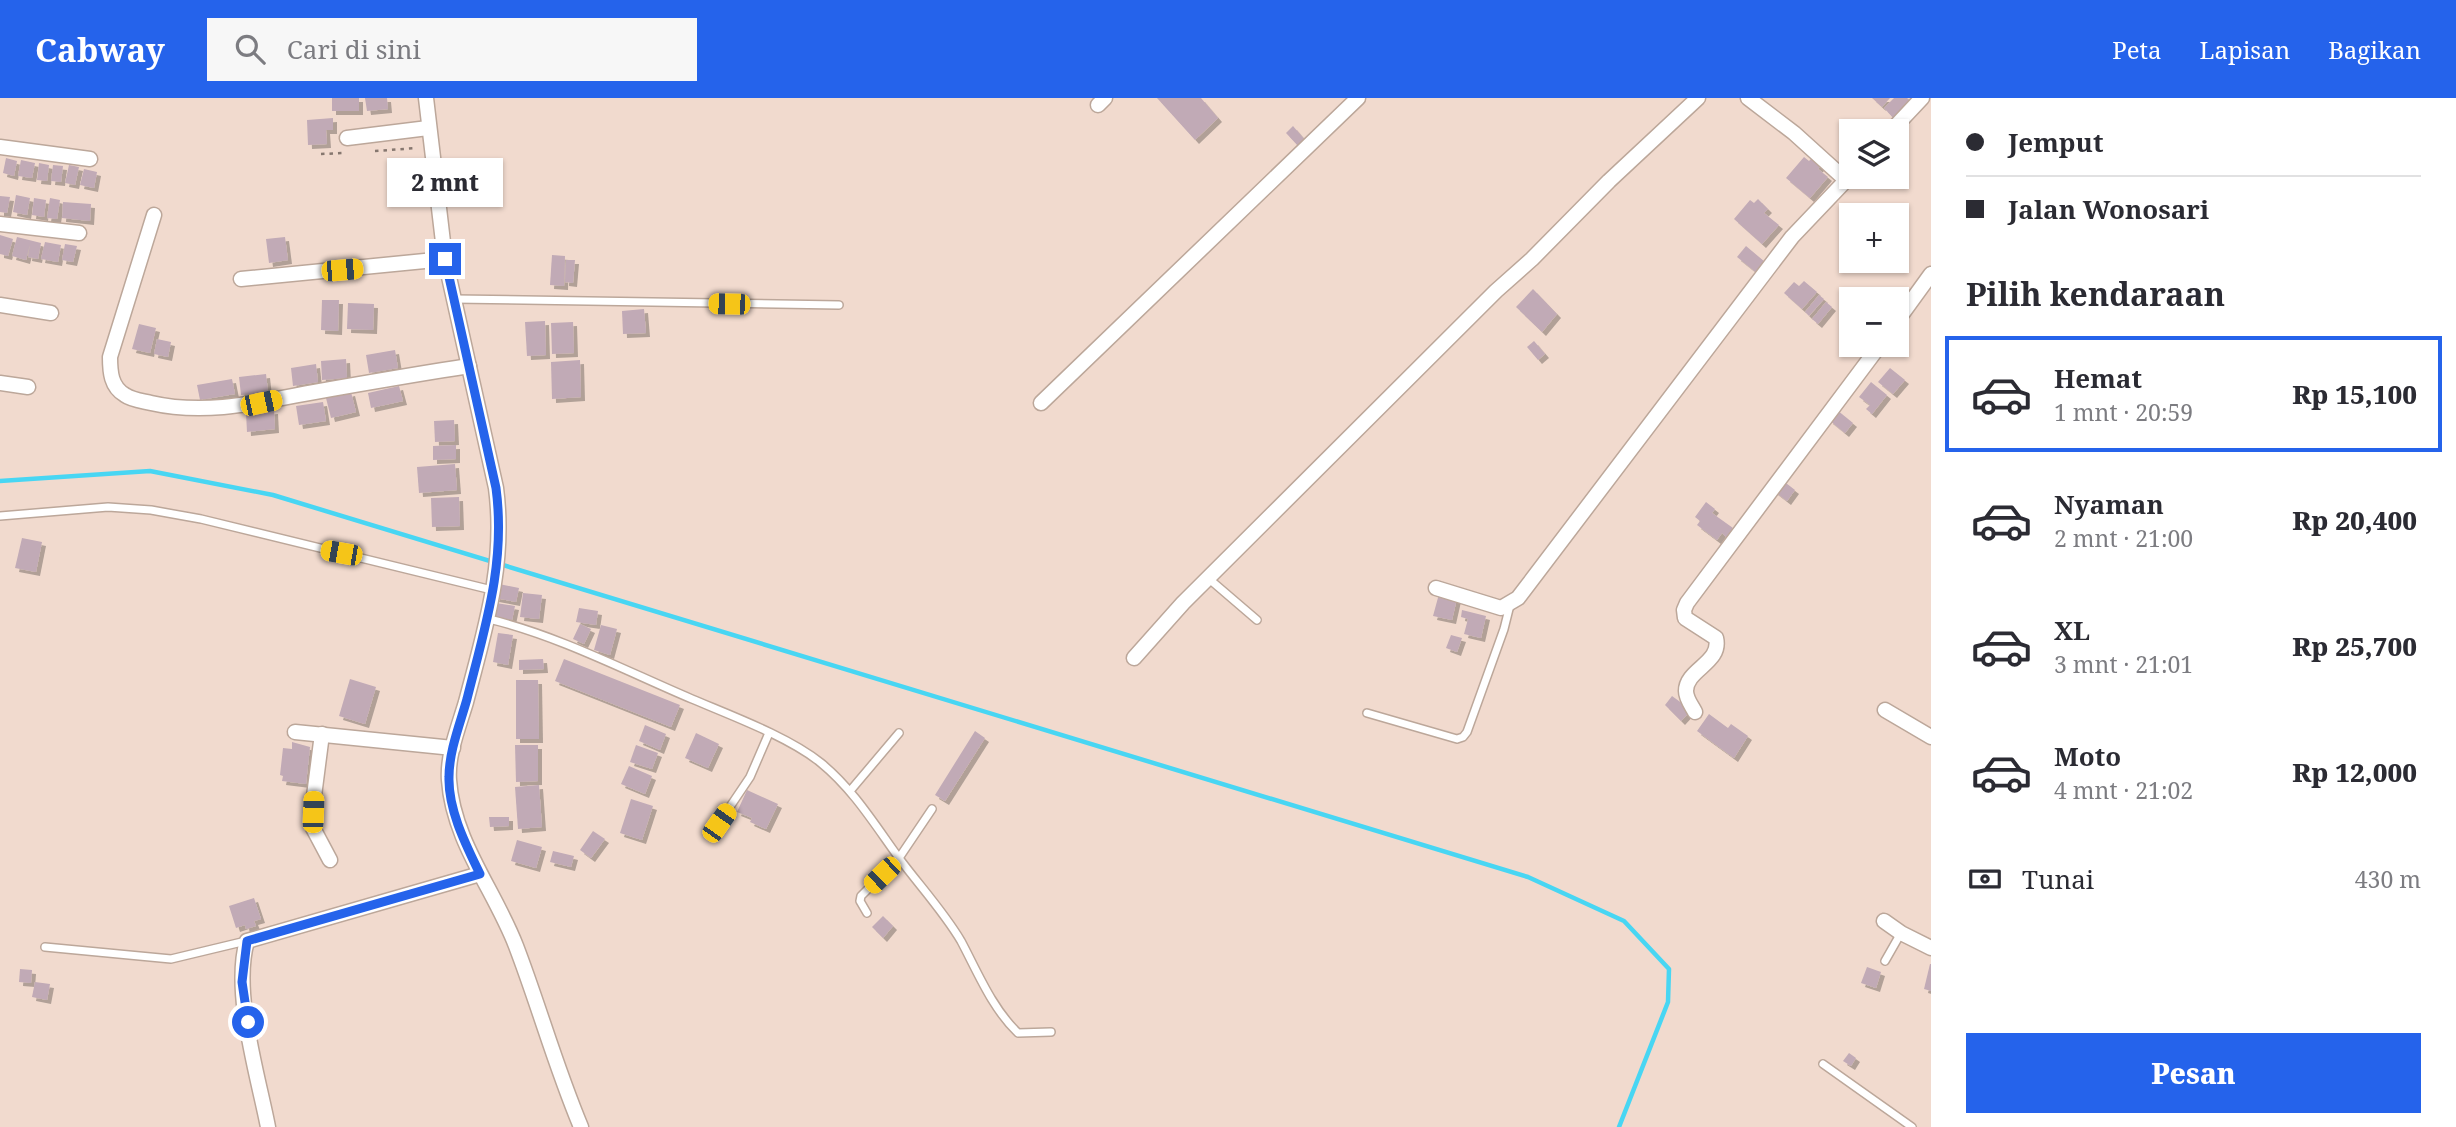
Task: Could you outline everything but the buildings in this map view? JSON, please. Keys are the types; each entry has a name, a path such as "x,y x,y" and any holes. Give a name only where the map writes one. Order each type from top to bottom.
{"street":[{"path":"426,98 445,259 496,488 500,517 489,619 453,748 449,778 455,811 468,849 494,896 516,945 581,1127"},
{"path":"1041,403 1358,98"},
{"path":"1134,659 1208,578 1496,291 1698,98"},
{"path":"1748,98 1839,169"},
{"path":"1902,119 1922,98"},
{"path":"347,138 428,128"},
{"path":"0,147 90,159"},
{"path":"1436,588 1501,608 1518,598 1793,237 1839,188"},
{"path":"154,215 110,357 110,374 125,396 168,407 205,410 261,403 469,366"},
{"path":"0,224 79,233"},
{"path":"241,279 445,259"},
{"path":"1909,304 1931,274"},
{"path":"0,305 51,313"},
{"path":"1695,712 1685,688 1691,678 1711,659 1717,649 1717,642 1716,638 1685,618 1687,603 1871,357"},
{"path":"0,383 28,387"},
{"path":"1885,710 1931,737"},
{"path":"295,732 453,748"},
{"path":"322,734 313,828 330,860"},
{"path":"268,1127 242,982 247,941 480,874"},
{"path":"1884,921 1931,948"}],"lane":[{"path":"454,299 839,305"},
{"path":"0,516 108,508 151,510 201,519 493,587"},
{"path":"1208,578 1257,620"},
{"path":"1367,713 1457,739 1463,737 1504,629 1510,604"},
{"path":"489,619 521,627 769,733 820,762 850,791 960,939 979,978 1009,1025 1018,1034 1051,1032"},
{"path":"719,823 750,777 769,733"},
{"path":"850,791 899,733"},
{"path":"867,913 860,901 861,896 899,858 932,809"},
{"path":"1885,961 1901,933"},
{"path":"45,947 171,959 247,941"},
{"path":"1823,1064 1912,1127"}],"waterway":[{"path":"0,481 150,471 273,495 1528,877 1624,921 1669,969 1668,1002 1619,1127"}],"route":[{"path":"248,1022 242,982 247,941 480,874 455,811 449,778 453,748 489,619 500,517 496,488 445,259"}]}
